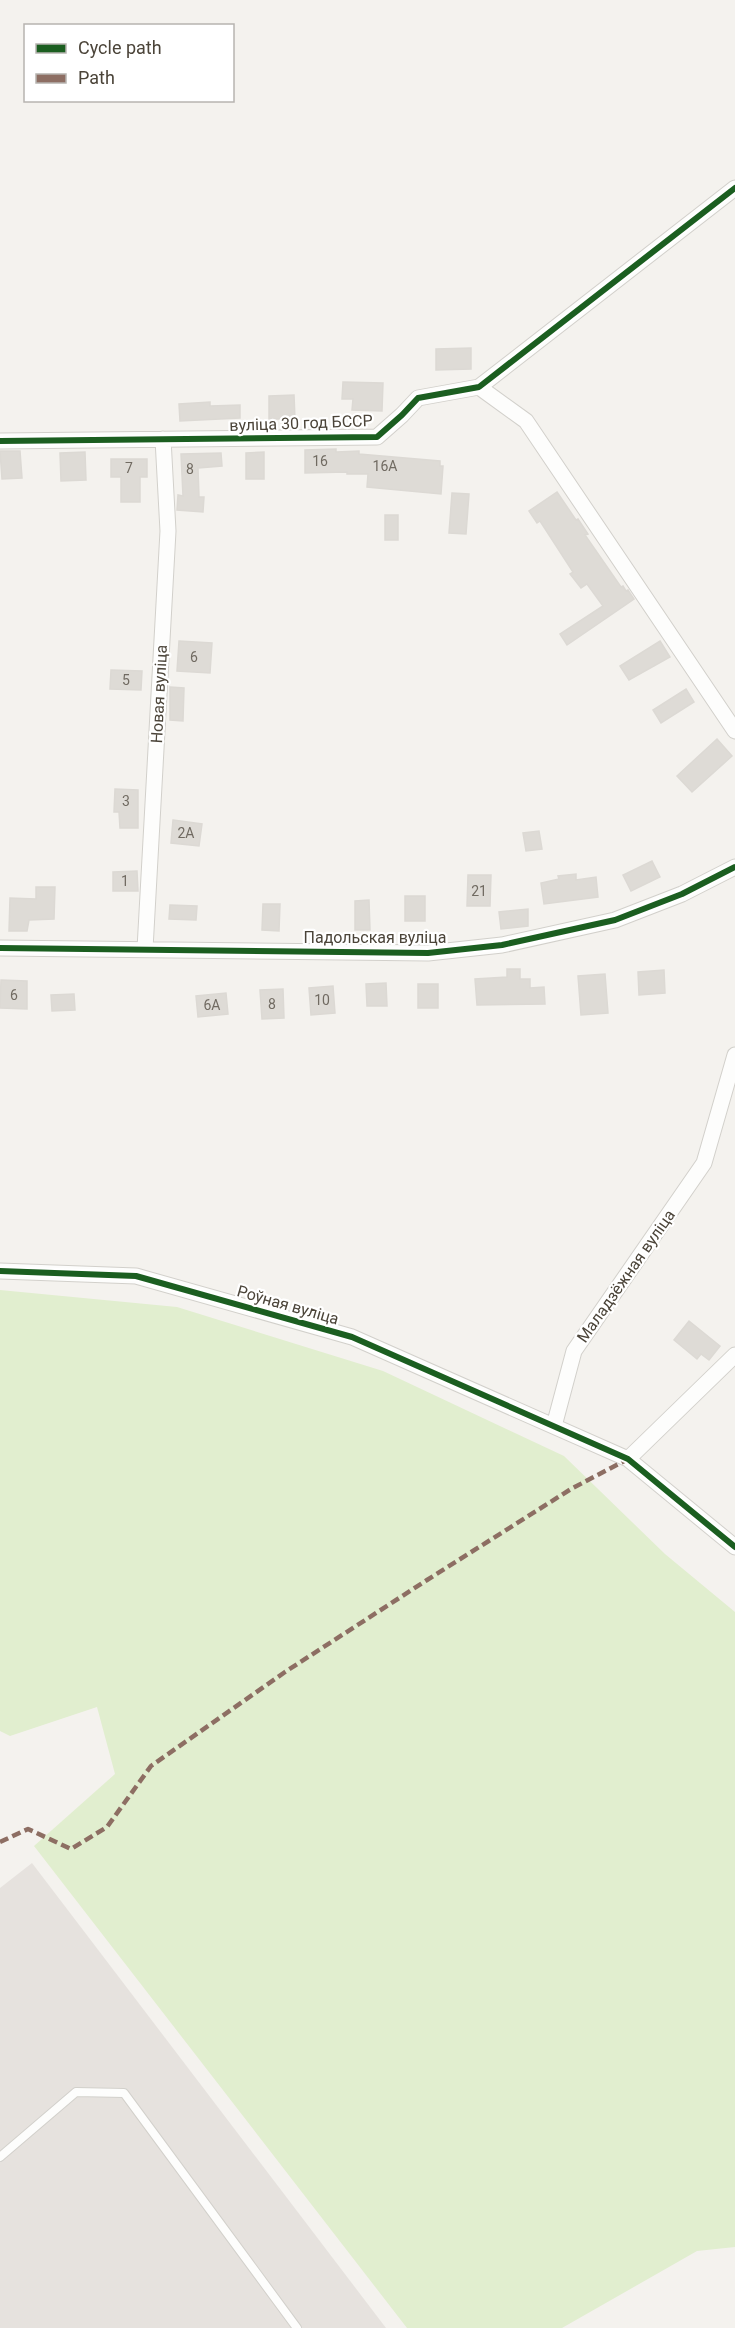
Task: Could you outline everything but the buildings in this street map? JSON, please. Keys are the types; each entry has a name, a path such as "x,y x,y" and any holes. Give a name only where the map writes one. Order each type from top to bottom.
{"street":[{"name":"вуліца 30 год БССР","path":"0,441 377,437 418,398 479,387 735,188"},
{"path":"479,387 526,421 735,731"},
{"name":"Новая вуліца","path":"145,949 168,531 163,439"},
{"name":"Падольская вуліца","path":"0,948 428,953 502,945 615,920 682,894 735,867"},
{"name":"Маладзёжная вуліца","path":"554,1426 574,1351 704,1163 735,1055"},
{"name":"Роўная вуліца","path":"0,1271 136,1276 352,1337 554,1426"},
{"path":"628,1459 735,1355"},
{"path":"554,1426 628,1459 735,1547"}],"lane":[{"path":"0,2157 76,2092 124,2093 297,2328"}],"shaded area":[{"path":"32,1863 386,2328 0,2328 0,1888"}],"green space":[{"path":"0,1290 177,1307 383,1371 564,1456 665,1554 735,1612 735,2247 697,2251 562,2328 407,2328 34,1846 115,1774 97,1707 10,1736 0,1731"}],"marked path":[{"path":"0,1842 28,1829 71,1849 107,1827 151,1766 285,1672 571,1489 628,1459"}],"cycle path":[{"path":"0,441 377,437 418,398 479,387 735,188"},
{"path":"0,948 428,953 502,945 615,920 682,894 735,867"},
{"path":"0,1271 136,1276 352,1337 628,1459 735,1547"}]}
